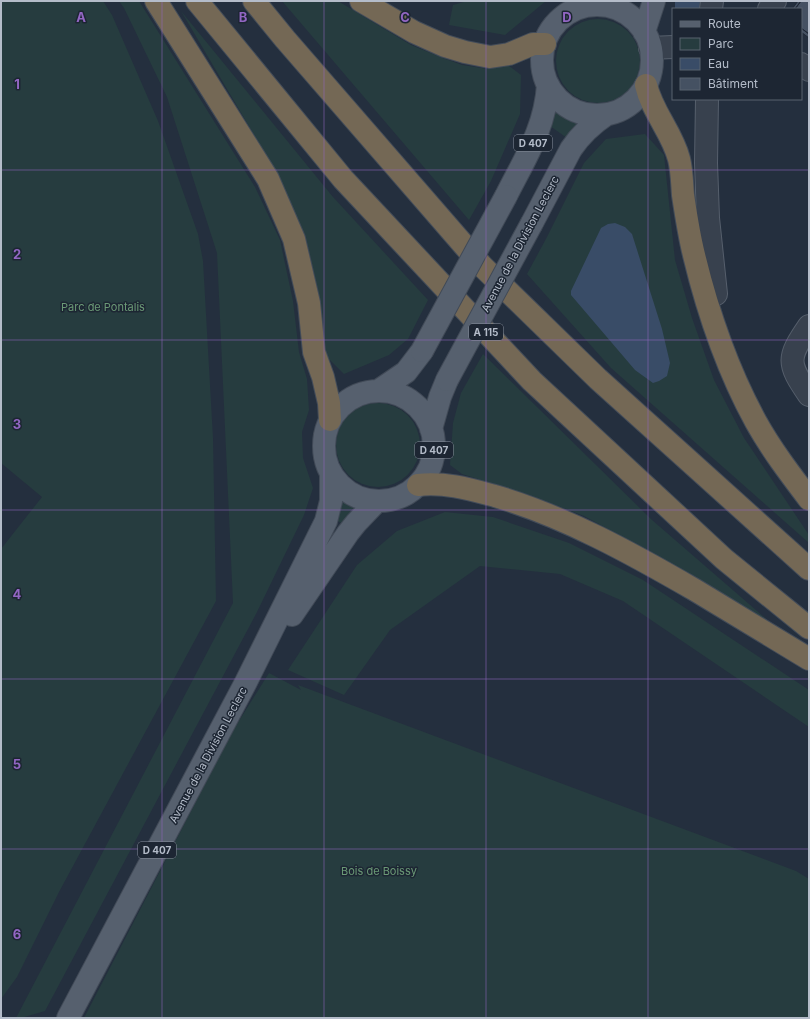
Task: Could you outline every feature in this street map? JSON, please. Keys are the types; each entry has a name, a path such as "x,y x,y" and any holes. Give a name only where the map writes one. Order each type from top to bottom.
{"highway":[{"path":"156,1 268,179 294,239 309,303 314,352 323,377 329,403 330,420"},
{"name":"A 115","path":"197,1 343,179 532,381 724,559 809,628"},
{"path":"254,1 482,266 598,379 809,569"},
{"path":"361,1 414,32 445,46 465,52 490,57 509,54 533,44 545,44"},
{"path":"646,85 649,99 668,130 679,161 688,225 694,254 714,329 756,422 784,466 809,499"},
{"path":"716,294 725,331 755,403 784,466"},
{"path":"418,485 441,484 478,491 516,502 562,520 627,552 675,579 809,659"}],"main road":[{"path":"647,40 654,1"},
{"path":"604,4 630,17 638,24 647,40 652,67 646,85 634,101 616,112 607,114 592,114 577,111 560,101 548,85 544,75 543,65 545,44 555,26 562,18 571,12 604,4"},
{"name":"D 407","path":"378,391 406,372 422,351 506,196 540,128 546,110 548,85"},
{"name":"Avenue de la Division Leclerc","path":"431,429 438,403 447,380 574,145 591,125 607,114"},
{"name":"D 407","path":"378,391 397,394 415,404 424,415 434,439 432,459 429,468 418,485 399,497 378,501 359,497 350,493 336,481 326,463 324,441 330,420 342,405 359,394 378,391"},
{"name":"Avenue de la Division Leclerc","path":"68,1018 246,682 326,521 331,501 331,473"},
{"name":"Avenue de la Division Leclerc","path":"246,682 348,533 378,501"}],"street":[{"path":"647,40 672,46"},
{"path":"707,100 706,163 708,218 716,294"},
{"path":"809,326 796,345 792,358 795,373 809,396"}],"green space":[{"name":"Parc de Pontalis","path":"1,1 103,1 112,15 158,121 198,234 203,261 213,438 216,601 59,892 17,977 1,999 1,549 42,497 1,463"},
{"path":"119,1 139,1 255,187 280,240 293,301 299,352 307,379 309,410 302,432 303,458 313,488 304,515 257,612 45,1011 16,1018 233,603 217,253 167,97 124,8"},
{"path":"282,1 338,1 411,45 443,58 462,65 488,69 508,65 521,75 520,114 491,181 469,220"},
{"path":"467,1 546,1 505,35 449,25 453,5"},
{"path":"181,11 333,197 428,300 408,339 389,355 344,374 325,355 321,303 305,235 277,174"},
{"path":"598,19 614,22 628,31 637,45 640,61 637,77 628,91 614,100 598,103 582,100 568,91 559,77 556,61 559,45 568,31 582,22"},
{"path":"555,111 579,123 567,138 550,126"},
{"path":"645,134 664,155 675,260 692,318 714,380 744,438 809,535 809,543 611,368 527,274 584,163 606,139"},
{"path":"483,354 652,520 787,637 630,541 584,516 526,494 462,474 450,465 453,423 461,393"},
{"path":"370,403 386,403 402,410 413,421 420,437 420,453 417,461 408,475 402,480 386,487 370,487 354,480 343,469 336,453 336,437 343,421 354,410"},
{"path":"342,502 357,509 343,524 333,518"},
{"path":"445,512 493,517 569,543 643,580 809,690 809,727 623,601 560,574 480,566 390,630 344,695 288,670 357,565 397,531"},
{"name":"Bois de Boissy","path":"269,673 301,690 298,685 796,871 809,879 809,1018 84,1018 232,732"}],"water":[{"path":"675,1 700,1 699,8 675,8"},
{"path":"615,223 625,227 632,234 662,329 670,363 667,376 653,383 635,370 571,295 571,291 601,228 608,224"}],"building":[{"path":"798,1 801,1 796,8 793,8"},
{"path":"801,1 809,1 809,34 802,29 802,8 796,8"},
{"path":"802,29 809,34 809,38 802,33"}]}
